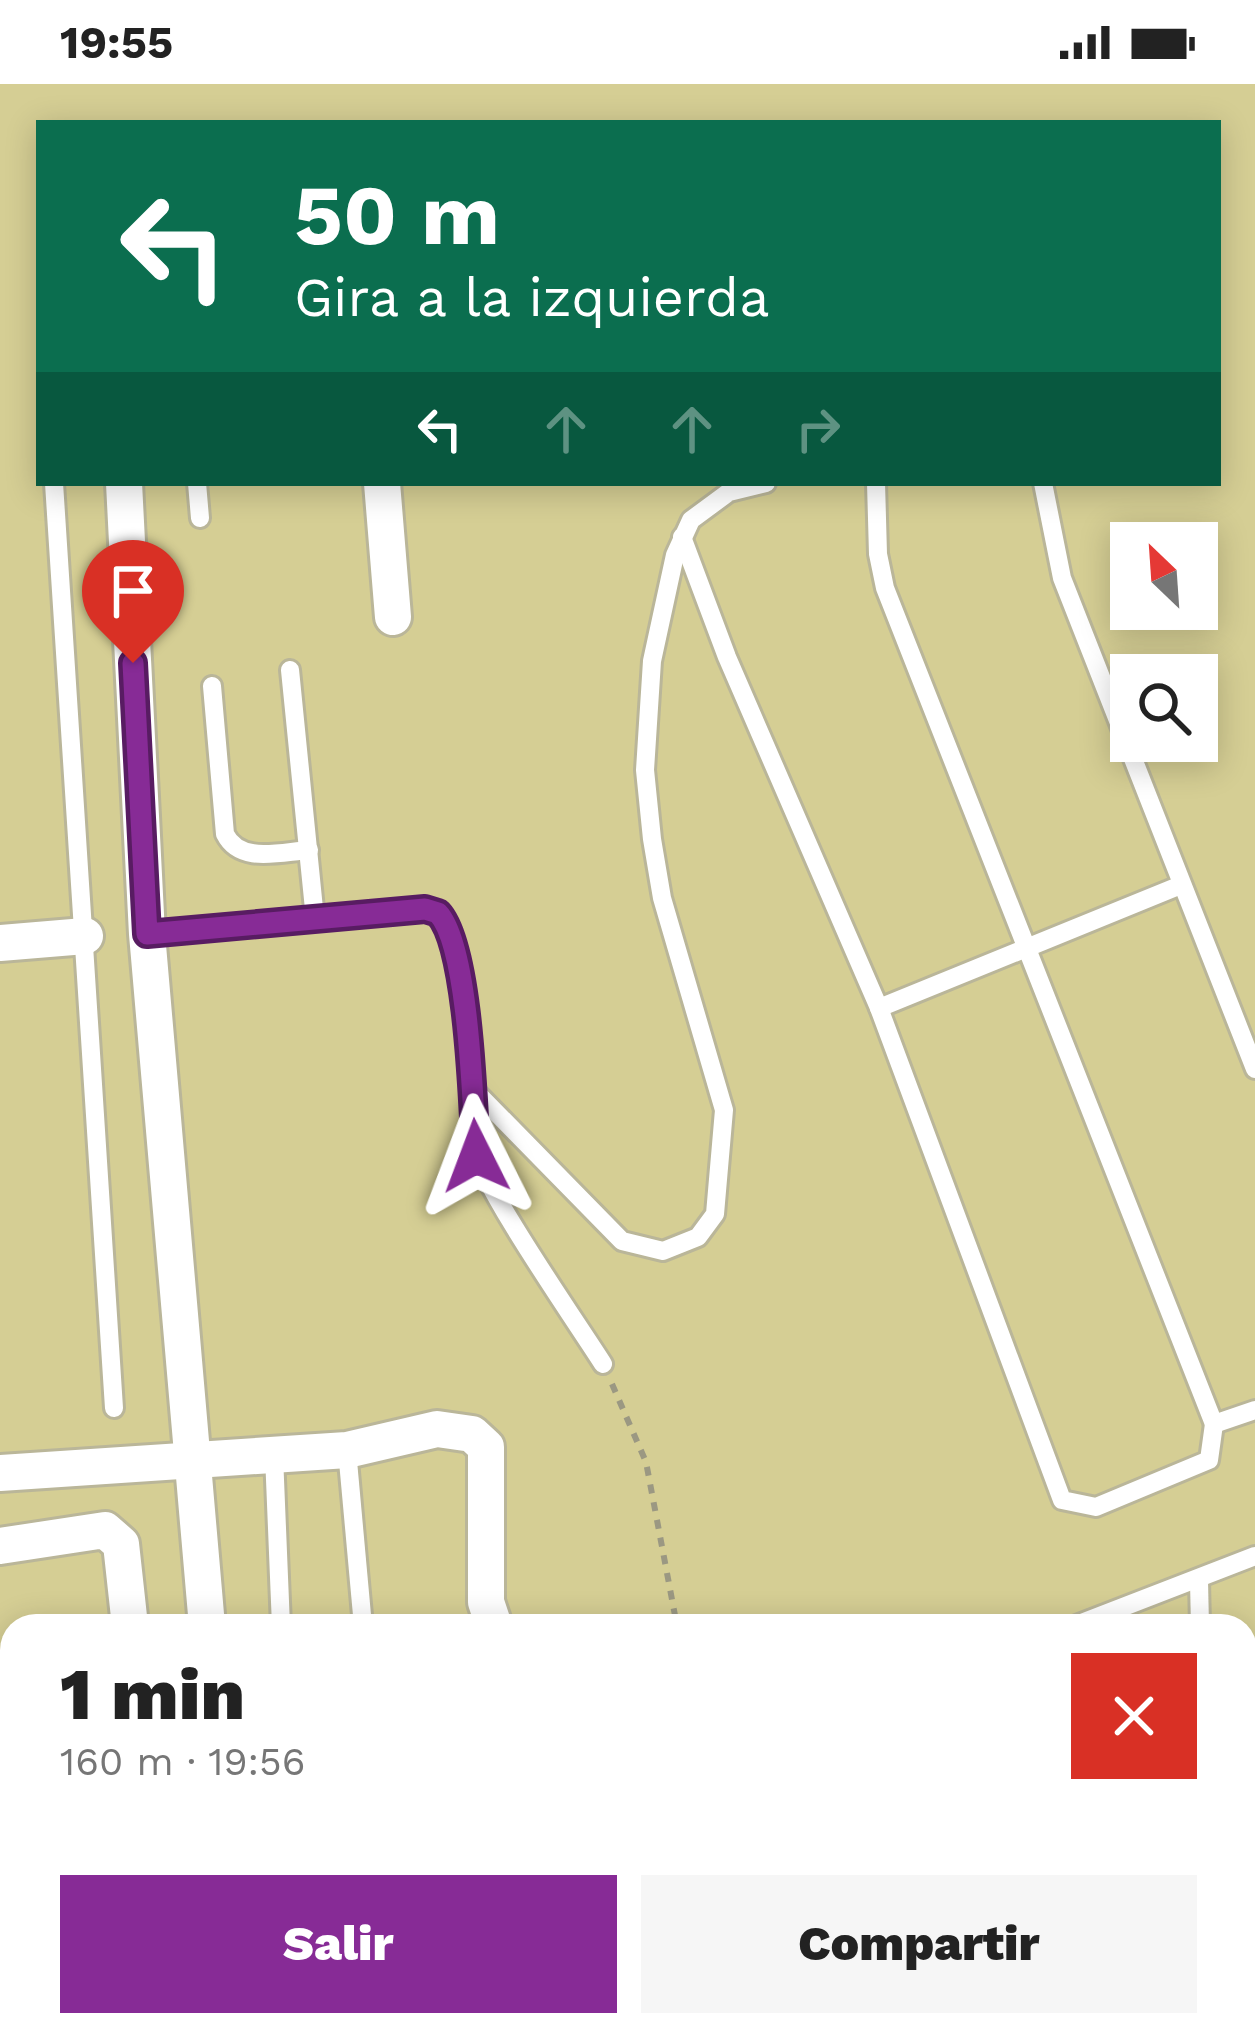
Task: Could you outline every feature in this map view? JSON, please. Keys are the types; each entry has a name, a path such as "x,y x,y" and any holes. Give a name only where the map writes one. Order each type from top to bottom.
{"street":[{"path":"124,486 147,934 206,1614"},
{"path":"382,486 393,617"},
{"path":"0,943 85,936"},
{"path":"0,1473 347,1450 437,1429 472,1434 486,1448 486,1602 490,1614"},
{"path":"0,1546 105,1530 121,1544 129,1614"}],"lane":[{"path":"54,486 114,1408"},
{"path":"197,486 200,518"},
{"path":"472,1088 622,1241 663,1251 698,1237 715,1214 724,1110 662,898 645,770 652,661 682,537 712,501 757,486"},
{"path":"682,537 728,657 879,1009 1062,1500 1096,1507 1209,1460 1214,1424 885,588 878,554 876,486"},
{"path":"1044,486 1062,578 1255,1069"},
{"path":"290,670 315,919"},
{"path":"212,686 225,834 231,847 246,854 309,850"},
{"path":"879,1009 1181,885"},
{"path":"147,934 425,909 438,913 453,942 476,1156 603,1364"},
{"path":"1214,1424 1255,1410"},
{"path":"347,1450 362,1614"},
{"path":"274,1455 281,1614"},
{"path":"1107,1614 1255,1556"},
{"path":"1199,1581 1200,1614"}],"path":[{"path":"603,1364 646,1462 674,1614"}],"shaded area":[{"path":"0,84 1255,84 1255,1614 0,1614"}],"route":[{"path":"133,663 147,934 425,909 438,913 453,942 460,984 476,1156"}]}
